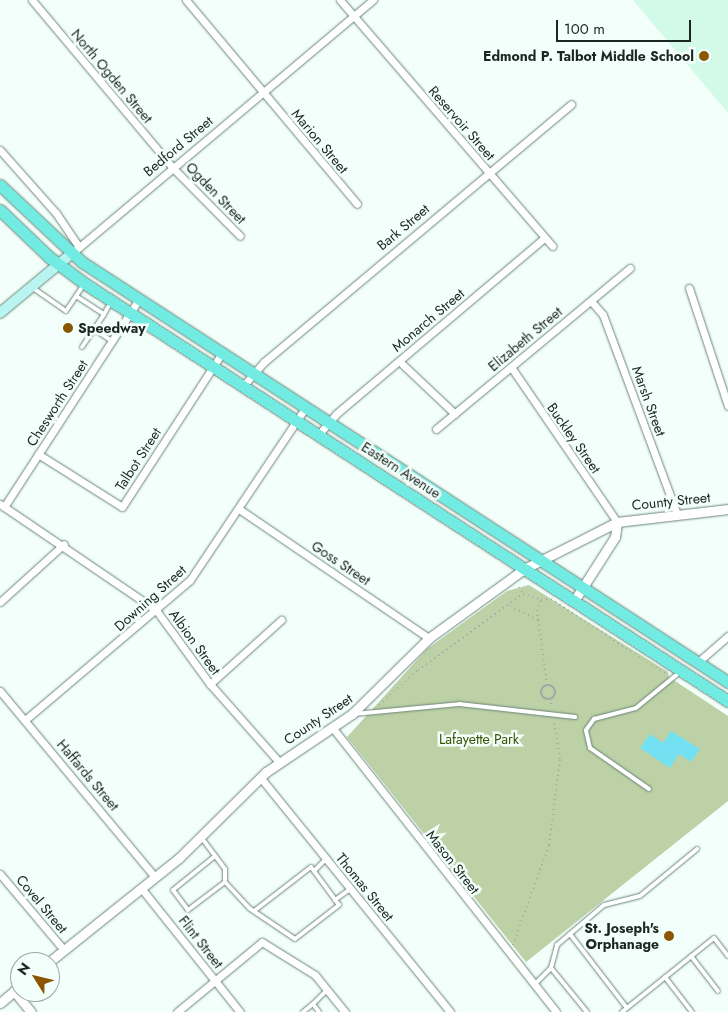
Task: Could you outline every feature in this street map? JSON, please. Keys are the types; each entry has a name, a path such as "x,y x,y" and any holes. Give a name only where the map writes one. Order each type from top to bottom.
{"main road":[{"name":"Eastern Avenue","path":"0,185 75,251 139,299 728,682"},
{"name":"Eastern Avenue","path":"0,210 58,265 84,283 574,600 677,675 728,700"},
{"name":"Bedford Street","path":"0,313 75,251"}],"street":[{"name":"North Ogden Street","path":"32,0 173,168"},
{"name":"Marion Street","path":"186,0 357,204"},
{"name":"Reservoir Street","path":"340,0 552,246"},
{"name":"Bedford Street","path":"75,251 373,0"},
{"name":"Bark Street","path":"243,386 253,373 487,172 571,104"},
{"path":"0,150 56,212 75,251"},
{"name":"Ogden Street","path":"173,168 240,236"},
{"name":"Monarch Street","path":"318,435 328,421 544,238"},
{"name":"Elizabeth Street","path":"436,429 630,268"},
{"path":"689,288 728,406"},
{"name":"Chesworth Street","path":"2,505 38,454 139,299"},
{"name":"Marsh Street","path":"591,301 603,314 677,514"},
{"path":"213,367 222,353"},
{"path":"398,361 455,414"},
{"name":"Talbot Street","path":"38,454 122,507 213,367"},
{"name":"Buckley Street","path":"511,367 617,522"},
{"name":"Downing Street","path":"25,720 196,574 306,407"},
{"name":"Albion Street","path":"2,505 64,544 156,610 210,684 279,762"},
{"name":"Goss Street","path":"239,509 428,638"},
{"name":"County Street","path":"60,953 155,877 201,837 260,777 279,762 352,714 428,638 524,569 540,559 617,522 728,509"},
{"name":"County Street","path":"574,600 617,533 617,522"},
{"path":"0,602 64,544"},
{"path":"210,684 281,620"},
{"path":"698,662 728,636"},
{"name":"Haffards Street","path":"0,691 155,877"},
{"name":"Mason Street","path":"332,727 556,1012"},
{"name":"Thomas Street","path":"260,777 450,1012"},
{"name":"Covel Street","path":"0,874 64,950"},
{"name":"Flint Street","path":"141,888 240,1012"},
{"path":"177,1012 262,942 315,975 345,1012"},
{"path":"0,1003 10,995"}],"lane":[{"path":"32,287 66,311 84,283"},
{"path":"76,296 104,314"},
{"path":"82,347 112,301"},
{"path":"94,329 112,341"},
{"path":"649,789 590,748 586,730 594,719 636,708 677,675"},
{"path":"352,714 365,715 460,704 575,717"},
{"path":"201,837 224,869 225,882 254,910 295,939 339,905 311,867 254,910"},
{"path":"534,985 551,968 557,945 604,905 640,896 697,849"},
{"path":"214,856 173,890 188,910 225,882"},
{"path":"314,871 326,859"},
{"path":"335,900 350,889"},
{"path":"570,934 627,1008"},
{"path":"622,1012 714,938 728,956"},
{"path":"691,956 718,991"},
{"path":"551,968 588,1012"},
{"path":"666,977 692,1012"},
{"path":"303,1012 327,990"},
{"path":"313,1004 319,1012"}],"path":[{"path":"519,587 523,594 541,600 551,599 677,675"},
{"path":"365,715 418,670 509,606 523,594"},
{"path":"541,600 539,620 546,685 542,693 550,698"},
{"path":"509,606 539,620"},
{"path":"510,954 549,844 560,759 550,698 554,690 546,685"}],"shaded area":[{"name":"Edmond P. Talbot Middle School","path":"633,0 728,0 728,113"}],"green space":[{"name":"Lafayette Park","path":"529,585 668,672 669,677 728,716 728,801 526,962 347,737 427,649 507,591"}],"water":[{"path":"671,731 700,749 691,762 679,754 670,768 640,748 650,734 663,743"}],"place":[{"name":"Edmond P. Talbot Middle School","path":"704,56"},
{"name":"Speedway","path":"68,328"},
{"name":"St. Joseph's Orphanage","path":"669,936"}]}
